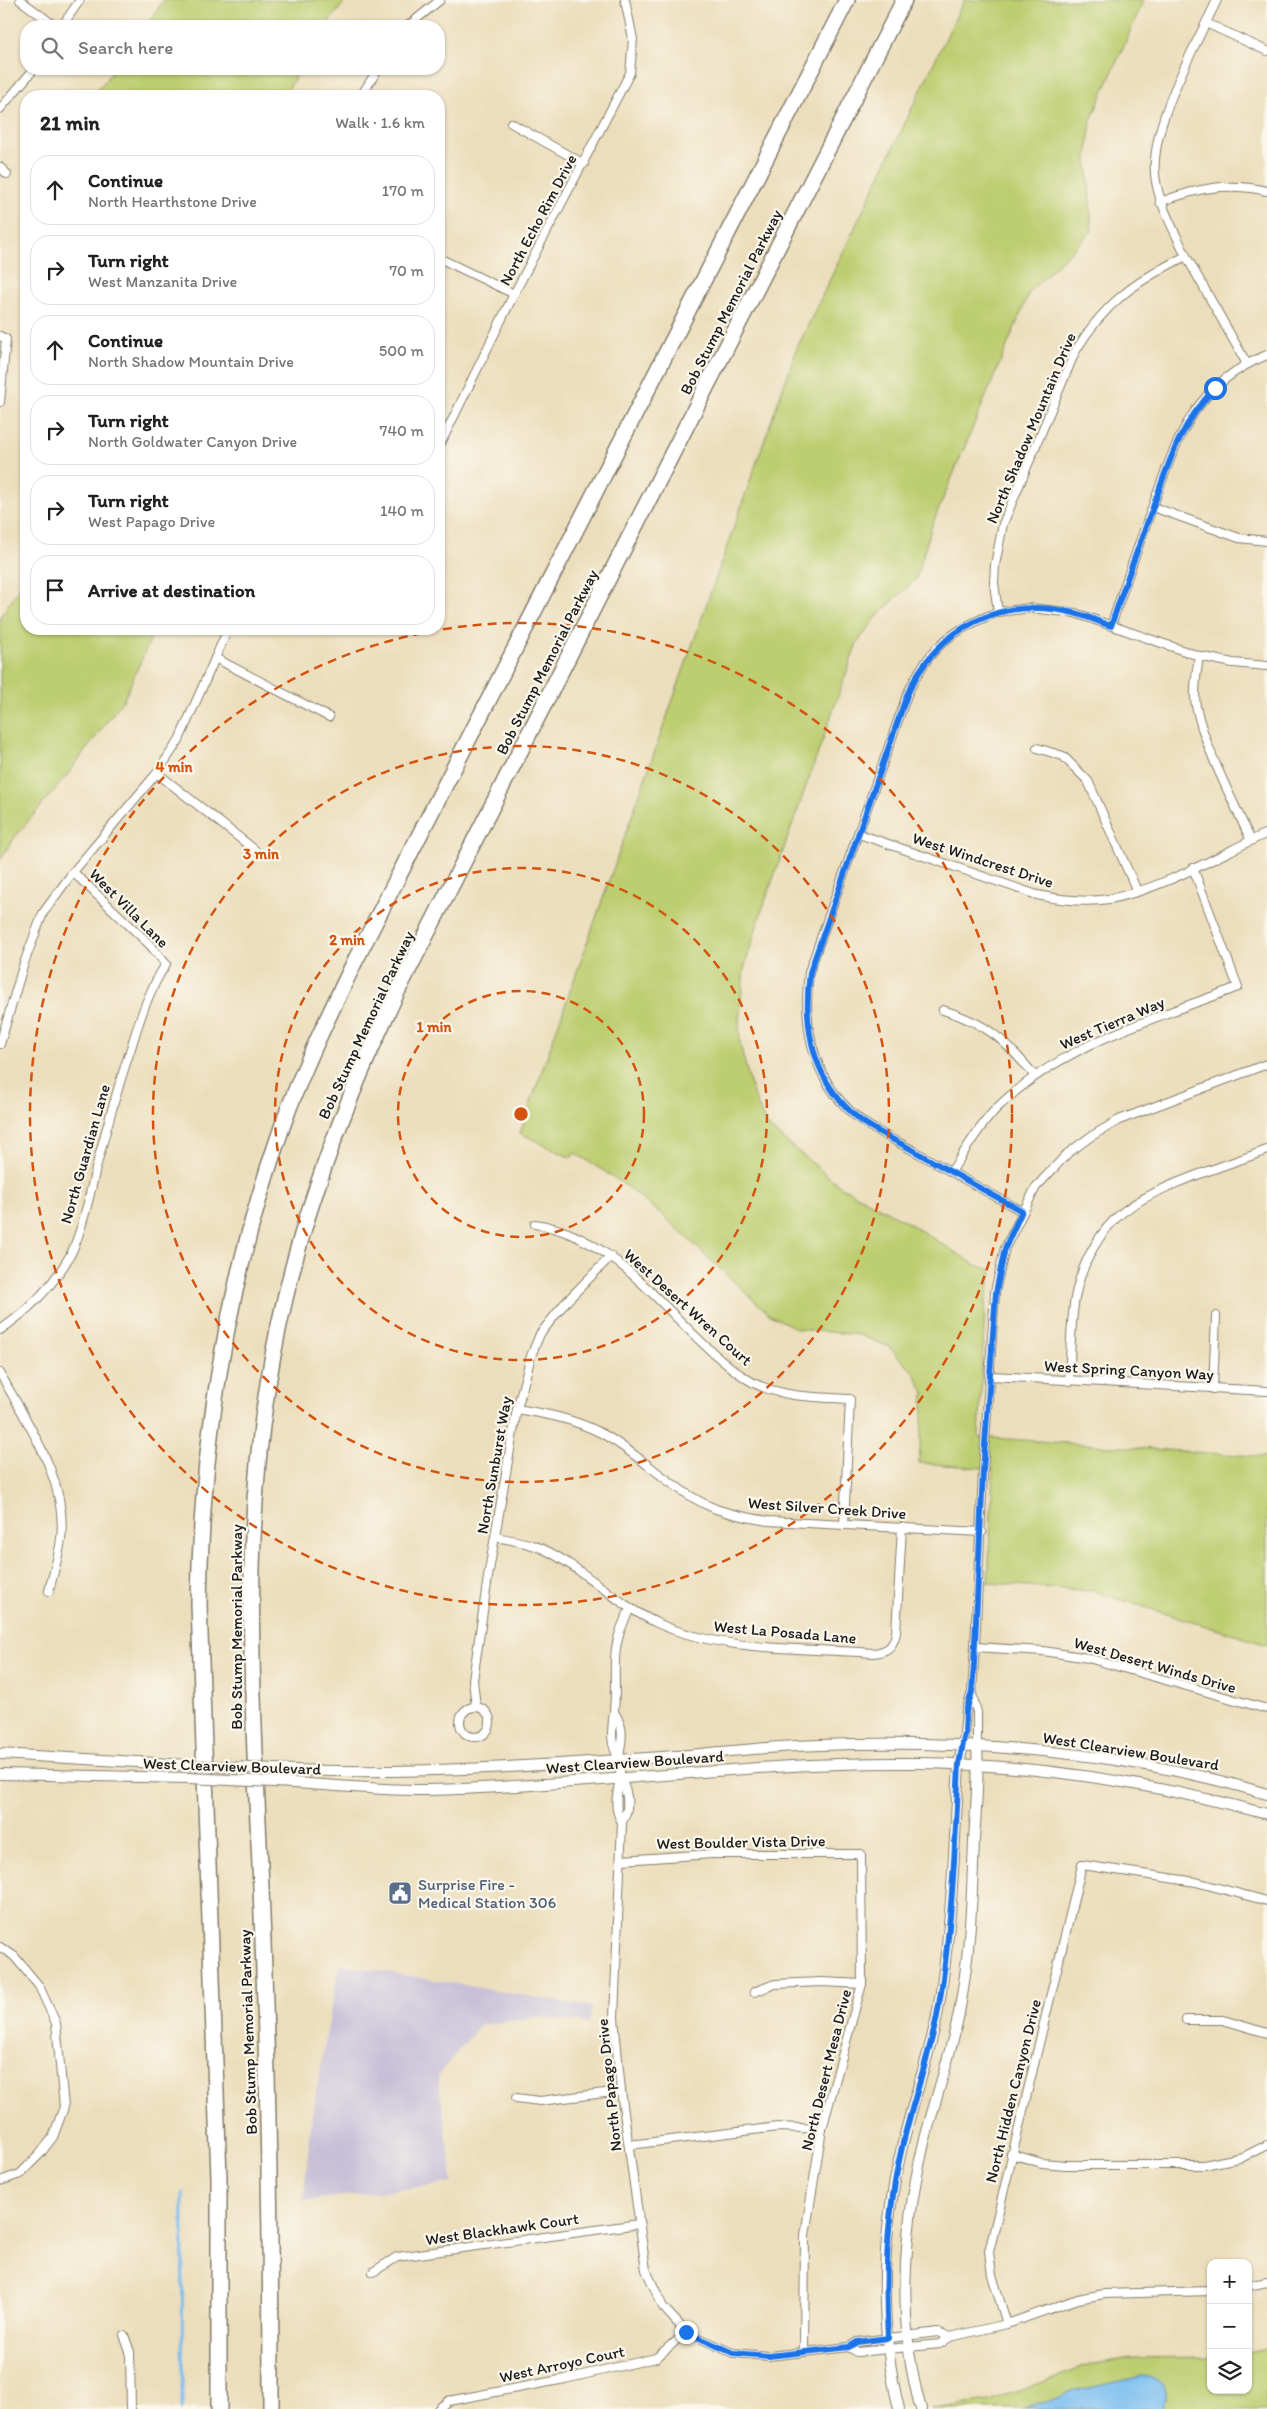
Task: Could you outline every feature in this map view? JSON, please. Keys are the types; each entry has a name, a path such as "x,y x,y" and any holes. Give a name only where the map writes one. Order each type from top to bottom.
{"highway":[{"name":"Bob Stump Memorial Parkway","path":"218,2409 218,2178 200,1614 200,1560 204,1484 215,1388 246,1244 283,1125 310,1059 351,969 847,0"},
{"name":"Bob Stump Memorial Parkway","path":"271,2409 270,2140 250,1591 254,1492 261,1433 272,1357 291,1272 332,1141 397,992 904,0"}],"street":[{"path":"20,0 47,20"},
{"path":"66,20 80,0"},
{"path":"415,20 440,0"},
{"name":"North Echo Rim Drive","path":"445,435 514,294 584,164 630,73 633,39 625,0"},
{"path":"1217,0 1159,132 1154,166 1160,202 1186,256 1247,364"},
{"path":"1206,23 1267,51"},
{"path":"0,109 29,75"},
{"path":"365,90 374,75"},
{"path":"512,123 584,164"},
{"path":"0,167 7,174"},
{"path":"1160,202 1189,191 1218,186 1267,191"},
{"name":"North Shadow Mountain Drive","path":"998,612 994,583 995,565 1003,524 1075,352 1089,329 1112,304 1147,276 1186,256"},
{"path":"445,261 514,294"},
{"path":"0,336 6,339 0,402"},
{"path":"1111,626 1167,465 1189,418 1215,388 1247,364 1267,355"},
{"path":"1153,507 1239,538 1267,541"},
{"path":"1022,1211 864,1123 837,1097 826,1082 816,1062 807,1023 806,1000 810,972 917,672 929,656 956,631 998,612 1030,608 1053,609 1075,613 1199,656 1233,663 1267,666"},
{"path":"0,1044 24,963 43,913 73,872 157,773 179,740 225,635"},
{"path":"1199,656 1195,688 1196,705 1219,768 1251,841"},
{"path":"215,658 329,717"},
{"path":"1037,748 1063,756 1088,782 1137,891"},
{"path":"157,773 254,850"},
{"name":"West Windcrest Drive","path":"858,834 1037,895 1062,900 1108,899 1137,891 1194,868 1267,834"},
{"name":"West Tierra Way","path":"951,1172 995,1110 1034,1075 1074,1052 1238,986 1194,868"},
{"name":"West Villa Lane","path":"73,872 149,944 166,964"},
{"name":"North Guardian Lane","path":"0,1330 16,1319 47,1290 69,1258 88,1200 113,1102 140,1019 152,984 166,964"},
{"path":"943,1010 967,1018 988,1029 1010,1046 1034,1075"},
{"path":"900,2409 899,2337 885,2273 889,2216 902,2145 936,2018 947,1958 959,1764 966,1711 972,1692 982,1532 983,1471 996,1292 1005,1248 1022,1211 1036,1187 1051,1169 1090,1137 1119,1120 1267,1064"},
{"path":"1069,1381 1076,1294 1084,1265 1102,1235 1123,1212 1152,1194 1267,1150"},
{"name":"West Desert Wren Court","path":"535,1224 554,1227 582,1238 611,1256 721,1359 747,1380 768,1389 804,1396 850,1399 844,1524"},
{"name":"North Sunburst Way","path":"476,1707 473,1680 476,1653 517,1409 531,1356 540,1334 565,1303 611,1256"},
{"path":"1213,1389 1216,1316"},
{"path":"0,1373 50,1467 59,1500 61,1538 49,1591"},
{"name":"West Spring Canyon Way","path":"990,1376 1267,1391"},
{"name":"West Silver Creek Drive","path":"517,1409 555,1415 580,1423 602,1434 672,1484 716,1509 740,1516 768,1521 982,1532"},
{"name":"West La Posada Lane","path":"495,1538 523,1542 544,1549 630,1609 684,1634 713,1641 743,1645 874,1653 888,1650 894,1643 902,1527"},
{"name":"North Papago Drive","path":"630,1609 618,1634 614,1650 614,1712 611,1723 613,1748 619,1759 620,1777 627,1793 628,1813 622,1822 622,1860 614,1995 621,2091 646,2270 663,2307 686,2332"},
{"name":"West Desert Winds Drive","path":"975,1647 1043,1651 1078,1656 1267,1709"},
{"path":"920,2409 900,2348 899,2337 913,2193 923,2148 959,2014 967,1961 977,1765 977,1712 972,1692"},
{"path":"476,1707 485,1710 490,1724 483,1736 473,1737 464,1732 461,1718 466,1710 476,1707"},
{"name":"West Clearview Boulevard","path":"0,1754 273,1769 445,1770 818,1745 915,1743 1049,1752 1117,1761 1209,1778 1267,1794"},
{"name":"West Clearview Boulevard","path":"0,1774 188,1778 426,1790 501,1787 620,1777 828,1764 959,1764 1099,1777 1192,1795 1267,1814"},
{"name":"West Boulder Vista Drive","path":"622,1860 712,1854 861,1854"},
{"name":"North Desert Mesa Drive","path":"804,2352 805,2235 822,2129 862,1984 861,1854"},
{"name":"North Hidden Canyon Drive","path":"1007,2324 992,2275 989,2252 1011,2154 1082,1865 1196,1882 1267,1901"},
{"path":"0,1947 14,1956 39,1986 56,2023 64,2107 53,2136 40,2154 20,2174 0,2181"},
{"path":"754,1992 775,1984 822,1982 862,1984"},
{"path":"1186,2020 1223,2020 1267,2033"},
{"path":"516,2098 540,2101 621,2091"},
{"path":"629,2145 778,2127 822,2129"},
{"path":"1011,2154 1042,2163 1066,2166 1195,2165 1243,2157 1267,2145"},
{"name":"West Blackhawk Court","path":"373,2272 397,2257 639,2224"},
{"path":"1252,2285 1267,2282"},
{"path":"849,2347 857,2352 940,2344 950,2337 1007,2324 1078,2299 1104,2294 1207,2291"},
{"path":"686,2332 733,2353 769,2356 849,2347 857,2342 938,2332 950,2337"},
{"name":"West Arroyo Court","path":"438,2409 448,2401 565,2379 656,2358 686,2332"},
{"path":"124,2335 130,2352 131,2409"}],"shaded area":[{"path":"339,1964 592,2007 589,2024 541,2017 480,2025 438,2075 453,2183 303,2201 312,2116"}],"green space":[{"path":"164,0 346,0 331,20 150,20"},
{"path":"964,0 1144,0 1091,120 1087,158 1092,231 1030,291 932,525 916,579 879,614 857,643 762,910 744,969 739,1022 740,1044 752,1091 766,1125 840,1186 912,1225 974,1264 992,1270 985,1304 979,1437 1267,1457 1267,1645 1093,1591 988,1583 993,1469 919,1463 924,1393 915,1374 889,1347 859,1335 798,1329 770,1315 659,1212 618,1180 575,1153 571,1158 520,1133 797,348"},
{"path":"110,75 296,75 288,90 97,90"},
{"path":"20,587 20,635 152,635 124,699 68,774 15,837 0,860 0,617"},
{"path":"1267,2348 1267,2409 931,2409 990,2401 1093,2364 1132,2358 1207,2357 1207,2394 1252,2394 1252,2351"}],"water":[{"path":"1142,2376 1155,2379 1166,2390 1162,2409 1024,2409 1071,2392"}],"waterway":[{"path":"182,2409 183,2193"}],"place":[{"name":"Surprise Fire - Medical Station 306","path":"400,1893"}],"route":[{"path":"686,2332 733,2353 769,2356 849,2347 857,2342 888,2338 885,2273 889,2216 894,2181 936,2018 947,1958 959,1764 965,1733 966,1711 972,1692 982,1532 983,1471 996,1292 1005,1248 1022,1211 864,1123 837,1097 826,1082 816,1062 807,1023 806,1000 810,972 907,695 917,672 929,656 956,631 998,612 1030,608 1053,609 1075,613 1111,626 1167,465 1189,418 1215,388"}]}
